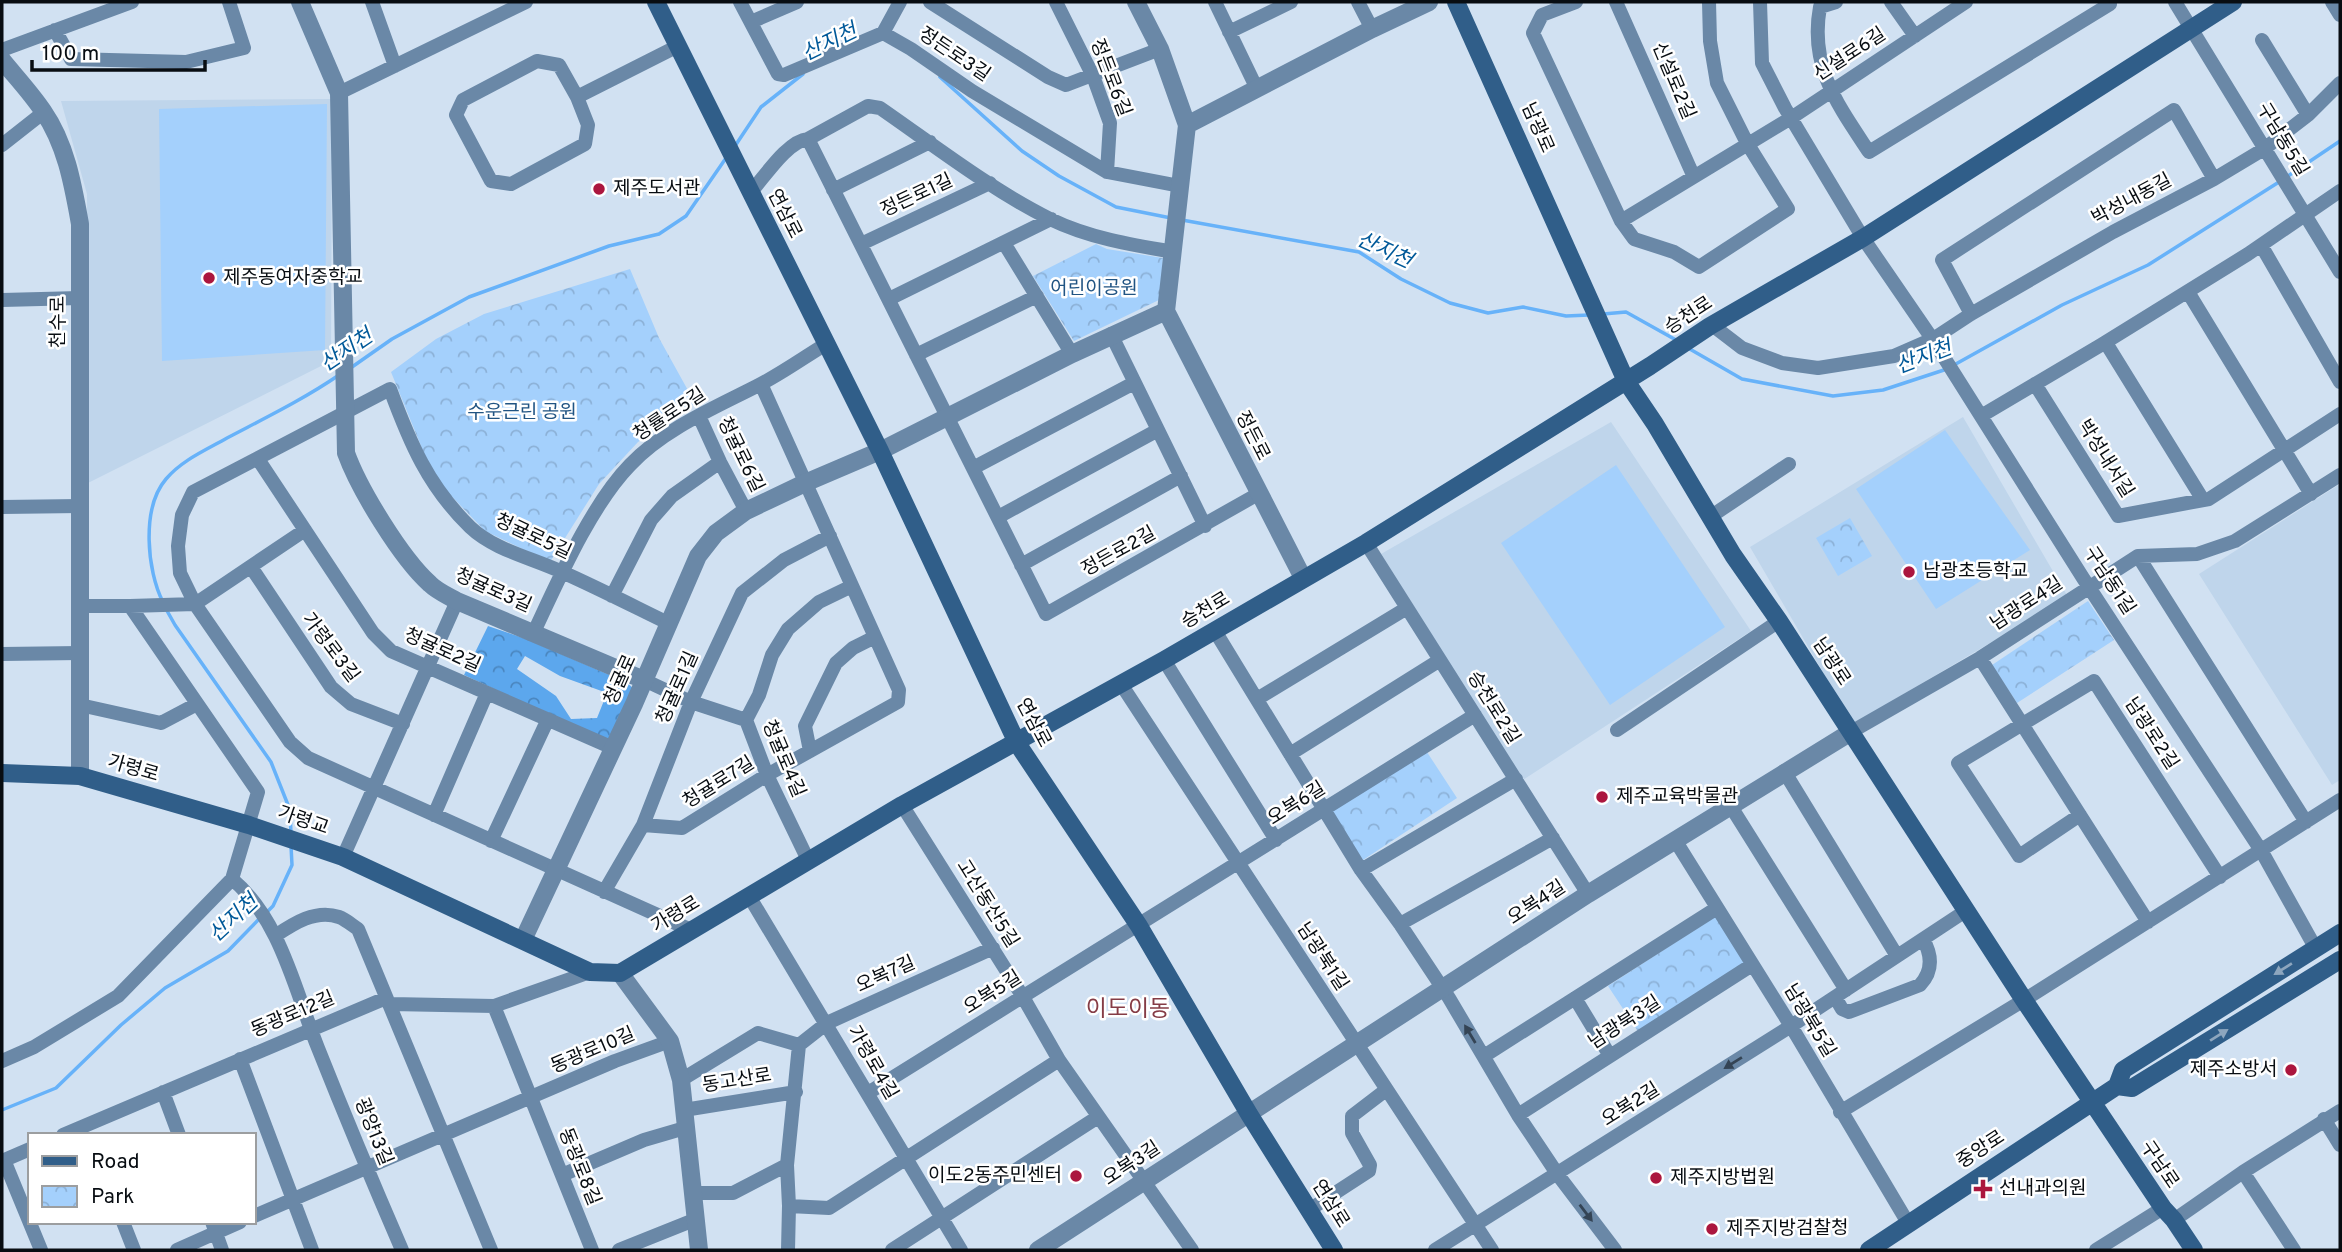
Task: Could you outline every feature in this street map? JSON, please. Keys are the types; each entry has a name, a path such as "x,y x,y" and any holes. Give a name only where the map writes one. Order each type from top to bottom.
{"main road":[{"path":"656,2 678,46"},
{"name":"남광로","path":"1456,2 1626,381 1655,424 1733,555 1779,621 2091,1102"},
{"name":"승천로","path":"1017,743 1366,543 1711,325 1863,238 2233,2"},
{"name":"연삼로","path":"678,46 880,451 1017,743 1139,926 1334,1250"},
{"name":"가령로","path":"620,973 902,805 1017,743"},
{"name":"가령로","path":"2,773 80,776 249,825"},
{"name":"가령교","path":"249,825 343,856"},
{"path":"343,856 590,972 620,973"},
{"name":"중앙로","path":"1869,1250 2117,1086 2123,1070 2340,933"},
{"name":"중앙로","path":"2117,1086 2133,1088 2339,963"},
{"name":"구남로","path":"2091,1102 2194,1250"}],"street":[{"path":"2,50 132,2"},
{"path":"55,30 71,59 186,62 243,48 229,2"},
{"path":"300,2 339,93 526,2"},
{"path":"372,2 395,66"},
{"path":"740,2 778,74 784,75 883,33 900,2"},
{"path":"751,22 797,2"},
{"path":"930,2 1048,78 1066,85 1160,49"},
{"name":"정든로6길","path":"1056,2 1093,76 1110,123 1107,172"},
{"path":"880,451 1111,334 1166,311 1187,125 1160,49 1136,2"},
{"path":"1215,2 1257,89"},
{"path":"1229,32 1292,2"},
{"path":"1358,2 1372,29"},
{"path":"1187,125 1429,2"},
{"path":"1576,2 1542,15 1533,33 1621,221 1634,239 1674,252 1699,267 1788,209 1747,143 1717,83 1710,41 1709,2"},
{"name":"신설로2길","path":"1616,2 1693,175"},
{"name":"구남동1길","path":"1760,2 1762,63 1791,118 1863,238 1933,340 2262,852 2316,948"},
{"path":"1836,2 1819,7 1815,30 1830,91 1869,152 2110,4 2108,2"},
{"path":"1891,2 1915,36"},
{"name":"신설로6길","path":"1791,118 1966,2"},
{"name":"구남동5길","path":"2175,2 2340,272"},
{"path":"2332,2 2340,15"},
{"name":"정든로3길","path":"883,33 972,91 1107,172 1181,182"},
{"path":"2262,40 2308,115"},
{"path":"577,97 678,46"},
{"name":"천수로","path":"2,60 44,112 61,145 73,181 80,224 80,776"},
{"path":"537,61 559,65 577,97 588,125 585,144 511,184 491,181 456,115 463,100 537,61"},
{"name":"박성내동길","path":"1711,325 1742,348 1782,363 1818,368 1894,356 1933,340 1971,314 2113,232 2267,153 2340,83"},
{"name":"청귤로3길","path":"339,93 346,453 354,477 412,566 432,586 457,601 644,680"},
{"name":"정든로1길","path":"808,139 868,106 880,108 990,183 1051,219 1092,235 1174,252"},
{"path":"1971,314 1942,260 2174,110 2214,179"},
{"path":"2,145 44,112"},
{"path":"1621,221 1791,118"},
{"path":"749,190 787,150 799,140 808,139 947,416"},
{"path":"833,190 930,142"},
{"name":"정든로1길","path":"861,244 990,183"},
{"path":"1977,410 2035,384 2106,343 2261,245 2340,191"},
{"path":"890,299 1051,219"},
{"path":"1004,243 1072,354"},
{"path":"2261,245 2340,382"},
{"path":"2188,292 2311,494"},
{"path":"916,355 1037,296"},
{"path":"2,300 80,298"},
{"name":"정든로","path":"1166,311 1303,578"},
{"path":"1111,334 1205,526"},
{"path":"2106,343 2203,500"},
{"name":"청률로5길","path":"534,632 562,572 605,497 630,464 699,416 761,384 826,344"},
{"path":"973,468 1134,383"},
{"path":"761,384 805,483"},
{"name":"박성내서길","path":"2035,384 2118,516 2209,499 2340,414"},
{"name":"청귤로5길","path":"345,414 390,389 408,438 430,480 472,528 499,545 668,623"},
{"path":"345,414 193,492 182,515 178,547 180,573 195,604 290,742 308,758 691,930"},
{"name":"청귤로6길","path":"699,416 746,511"},
{"name":"정든로2길","path":"947,416 1046,614 1258,494"},
{"path":"998,517 1157,430"},
{"name":"청귤로","path":"523,940 644,680 698,556 716,533 746,511 880,451"},
{"name":"청귤로2길","path":"258,458 373,633 391,651 613,748"},
{"path":"612,596 651,520 672,496 720,462"},
{"path":"1710,517 1789,464"},
{"name":"남광로4길","path":"1851,732 1980,658 2138,556 2197,554 2235,541 2340,475"},
{"name":"정든로2길","path":"1021,565 1181,476"},
{"name":"청귤로7길","path":"643,825 682,828 767,775 898,702 899,690 805,483"},
{"path":"2,507 80,506"},
{"path":"80,606 195,604 305,530"},
{"name":"청귤로1길","path":"604,891 643,825 691,702 743,593 783,560 830,536"},
{"name":"승천로2길","path":"1366,543 1588,894"},
{"path":"2138,556 2306,822"},
{"name":"가령로3길","path":"251,567 331,687 351,704 402,723"},
{"name":"청귤로4길","path":"808,860 767,775 746,720 759,695 772,655 788,629 819,602 852,586"},
{"path":"343,856 457,601"},
{"path":"2,1061 34,1047 118,996 232,879 249,825 258,792 130,606"},
{"path":"1257,699 1407,608"},
{"path":"1617,730 1779,621"},
{"path":"1215,631 1361,870 1443,989 1518,1115 1558,1175 1615,1250"},
{"path":"810,751 805,726 836,663 853,648 875,637"},
{"path":"2,654 80,653"},
{"path":"1980,658 2148,922"},
{"path":"1164,660 1276,840"},
{"path":"1290,754 1440,660"},
{"path":"644,680 691,702 746,720"},
{"name":"남광로2길","path":"2023,723 2094,681 2220,877"},
{"name":"남광북1길","path":"1121,684 1492,1250"},
{"path":"434,816 487,693"},
{"path":"80,705 161,723 197,704"},
{"name":"오복6길","path":"1139,926 1475,715"},
{"path":"491,841 548,719"},
{"path":"2023,723 1958,763 2019,856 2080,815"},
{"name":"오복4길","path":"1250,1114 1588,894 1851,732"},
{"path":"1784,771 1897,956"},
{"path":"1361,870 1516,779"},
{"path":"1840,1112 2262,852 2340,800"},
{"name":"고산동산5길","path":"902,805 993,948 1059,1060 1189,1246 1174,1250"},
{"path":"1730,805 1841,994 1842,1009 1849,1012 1920,985 1931,961 1929,949 1923,939"},
{"path":"1400,924 1553,838"},
{"name":"남광북5길","path":"1675,840 1791,1026 1908,1223"},
{"name":"광양13길","path":"232,879 245,890 275,936 310,1029 402,1250"},
{"name":"가령로4길","path":"749,896 961,1250"},
{"path":"1484,1056 1717,908"},
{"name":"오복2길","path":"1436,1250 1841,994 1967,910"},
{"path":"275,936 297,921 316,915 338,916 358,929 491,1250"},
{"name":"오복5길","path":"868,1093 1139,926"},
{"name":"오복7길","path":"799,1045 827,1023 993,948"},
{"name":"남광북3길","path":"1518,1115 1752,964"},
{"name":"동광로12길","path":"87,1130 163,1092 310,1029 388,1001 494,1006 590,972"},
{"name":"동고산로","path":"620,973 670,1041 681,1080 699,1250"},
{"path":"1574,998 1610,1056"},
{"path":"494,1006 531,1098"},
{"path":"681,1080 758,1032 799,1045 787,1166 788,1250"},
{"name":"동광로10길","path":"256,1215 615,1061 670,1041"},
{"path":"240,1059 312,1250"},
{"path":"789,1206 829,1208 1059,1060"},
{"path":"1309,1210 1369,1171 1370,1165 1352,1133 1352,1116 1386,1090"},
{"path":"163,1092 178,1133"},
{"name":"동고산로","path":"684,1110 796,1092"},
{"name":"동광로8길","path":"531,1098 592,1250"},
{"path":"2096,1250 2169,1214 2243,1172 2340,1111"},
{"name":"오복3길","path":"1038,1250 1250,1114"},
{"path":"892,1250 1098,1117"},
{"path":"2324,1119 2340,1145"},
{"path":"562,1175 644,1140 685,1128"},
{"path":"28,1150 3,1160 28,1219"},
{"path":"692,1193 733,1193 787,1166"},
{"path":"2243,1172 2294,1250"},
{"path":"619,1250 694,1220"},
{"path":"30,1224 41,1250"},
{"path":"124,1224 134,1250"},
{"path":"177,1250 214,1228 231,1224"},
{"path":"214,1228 222,1250"}],"shaded area":[{"name":"제주동여자중학교","path":"332,99 331,361 88,483 87,194 61,101"},
{"name":"남광초등학교","path":"1963,417 2068,597 1853,724 1750,547"},
{"path":"1611,422 1751,631 1523,780 1381,554"},
{"path":"2340,484 2340,780 2332,785 2199,574"}],"green space":[{"path":"327,104 325,350 162,361 159,109"},
{"name":"어린이공원","path":"1096,244 1107,249 1163,258 1161,299 1074,341 1033,276"},
{"name":"수운근린 공원","path":"630,269 659,338 695,403 638,442 599,484 550,562 485,531 434,478 391,372 436,339 484,314"},
{"path":"1945,430 2030,550 1936,609 1856,489"},
{"path":"1616,465 1725,627 1610,705 1501,543"},
{"path":"1850,518 1872,556 1838,576 1816,538"},
{"path":"2088,601 2114,640 2017,703 1992,665"},
{"path":"488,626 526,639 626,682 634,689 611,741 464,675","holes":["525,656 560,676 607,693 597,718 571,719 556,696 517,669"]},
{"path":"1425,749 1457,798 1363,860 1330,811"},
{"path":"1716,916 1746,963 1639,1033 1608,986"}],"waterway":[{"name":"산지천","path":"735,146 761,107 803,74"},
{"name":"산지천","path":"940,77 1022,151 1059,176 1116,207 1171,218"},
{"name":"산지천","path":"2285,178 2340,141"},
{"name":"산지천","path":"352,367 392,339 469,297 609,246 659,234 686,216 726,158"},
{"name":"산지천","path":"1954,365 2062,305 2148,265 2279,182"},
{"name":"산지천","path":"1182,220 1359,252 1401,279 1450,303 1488,313 1523,307 1566,316 1589,315"},
{"name":"산지천","path":"1603,314 1626,312 1676,340"},
{"name":"산지천","path":"1688,348 1742,379 1833,396 1883,390 1947,369"},
{"name":"산지천","path":"163,602 153,574 149,540 153,506 166,479 179,466 195,456 339,375"},
{"name":"산지천","path":"166,609 271,762 290,810 291,834"},
{"name":"산지천","path":"267,912 273,906 292,865 291,846"},
{"name":"산지천","path":"2,1110 56,1088 121,1025 165,988 228,951 261,917"}],"place":[{"name":"제주도서관","path":"599,189"},
{"name":"제주동여자중학교","path":"209,278"},
{"name":"남광초등학교","path":"1909,572"},
{"name":"제주교육박물관","path":"1602,797"},
{"name":"제주소방서","path":"2291,1070"},
{"name":"이도2동주민센터","path":"1076,1176"},
{"name":"제주지방법원","path":"1656,1178"},
{"name":"선내과의원","path":"1983,1189"},
{"name":"제주지방검찰청","path":"1712,1229"}],"district":[{"name":"이도이동","path":"1128,1010"}]}
